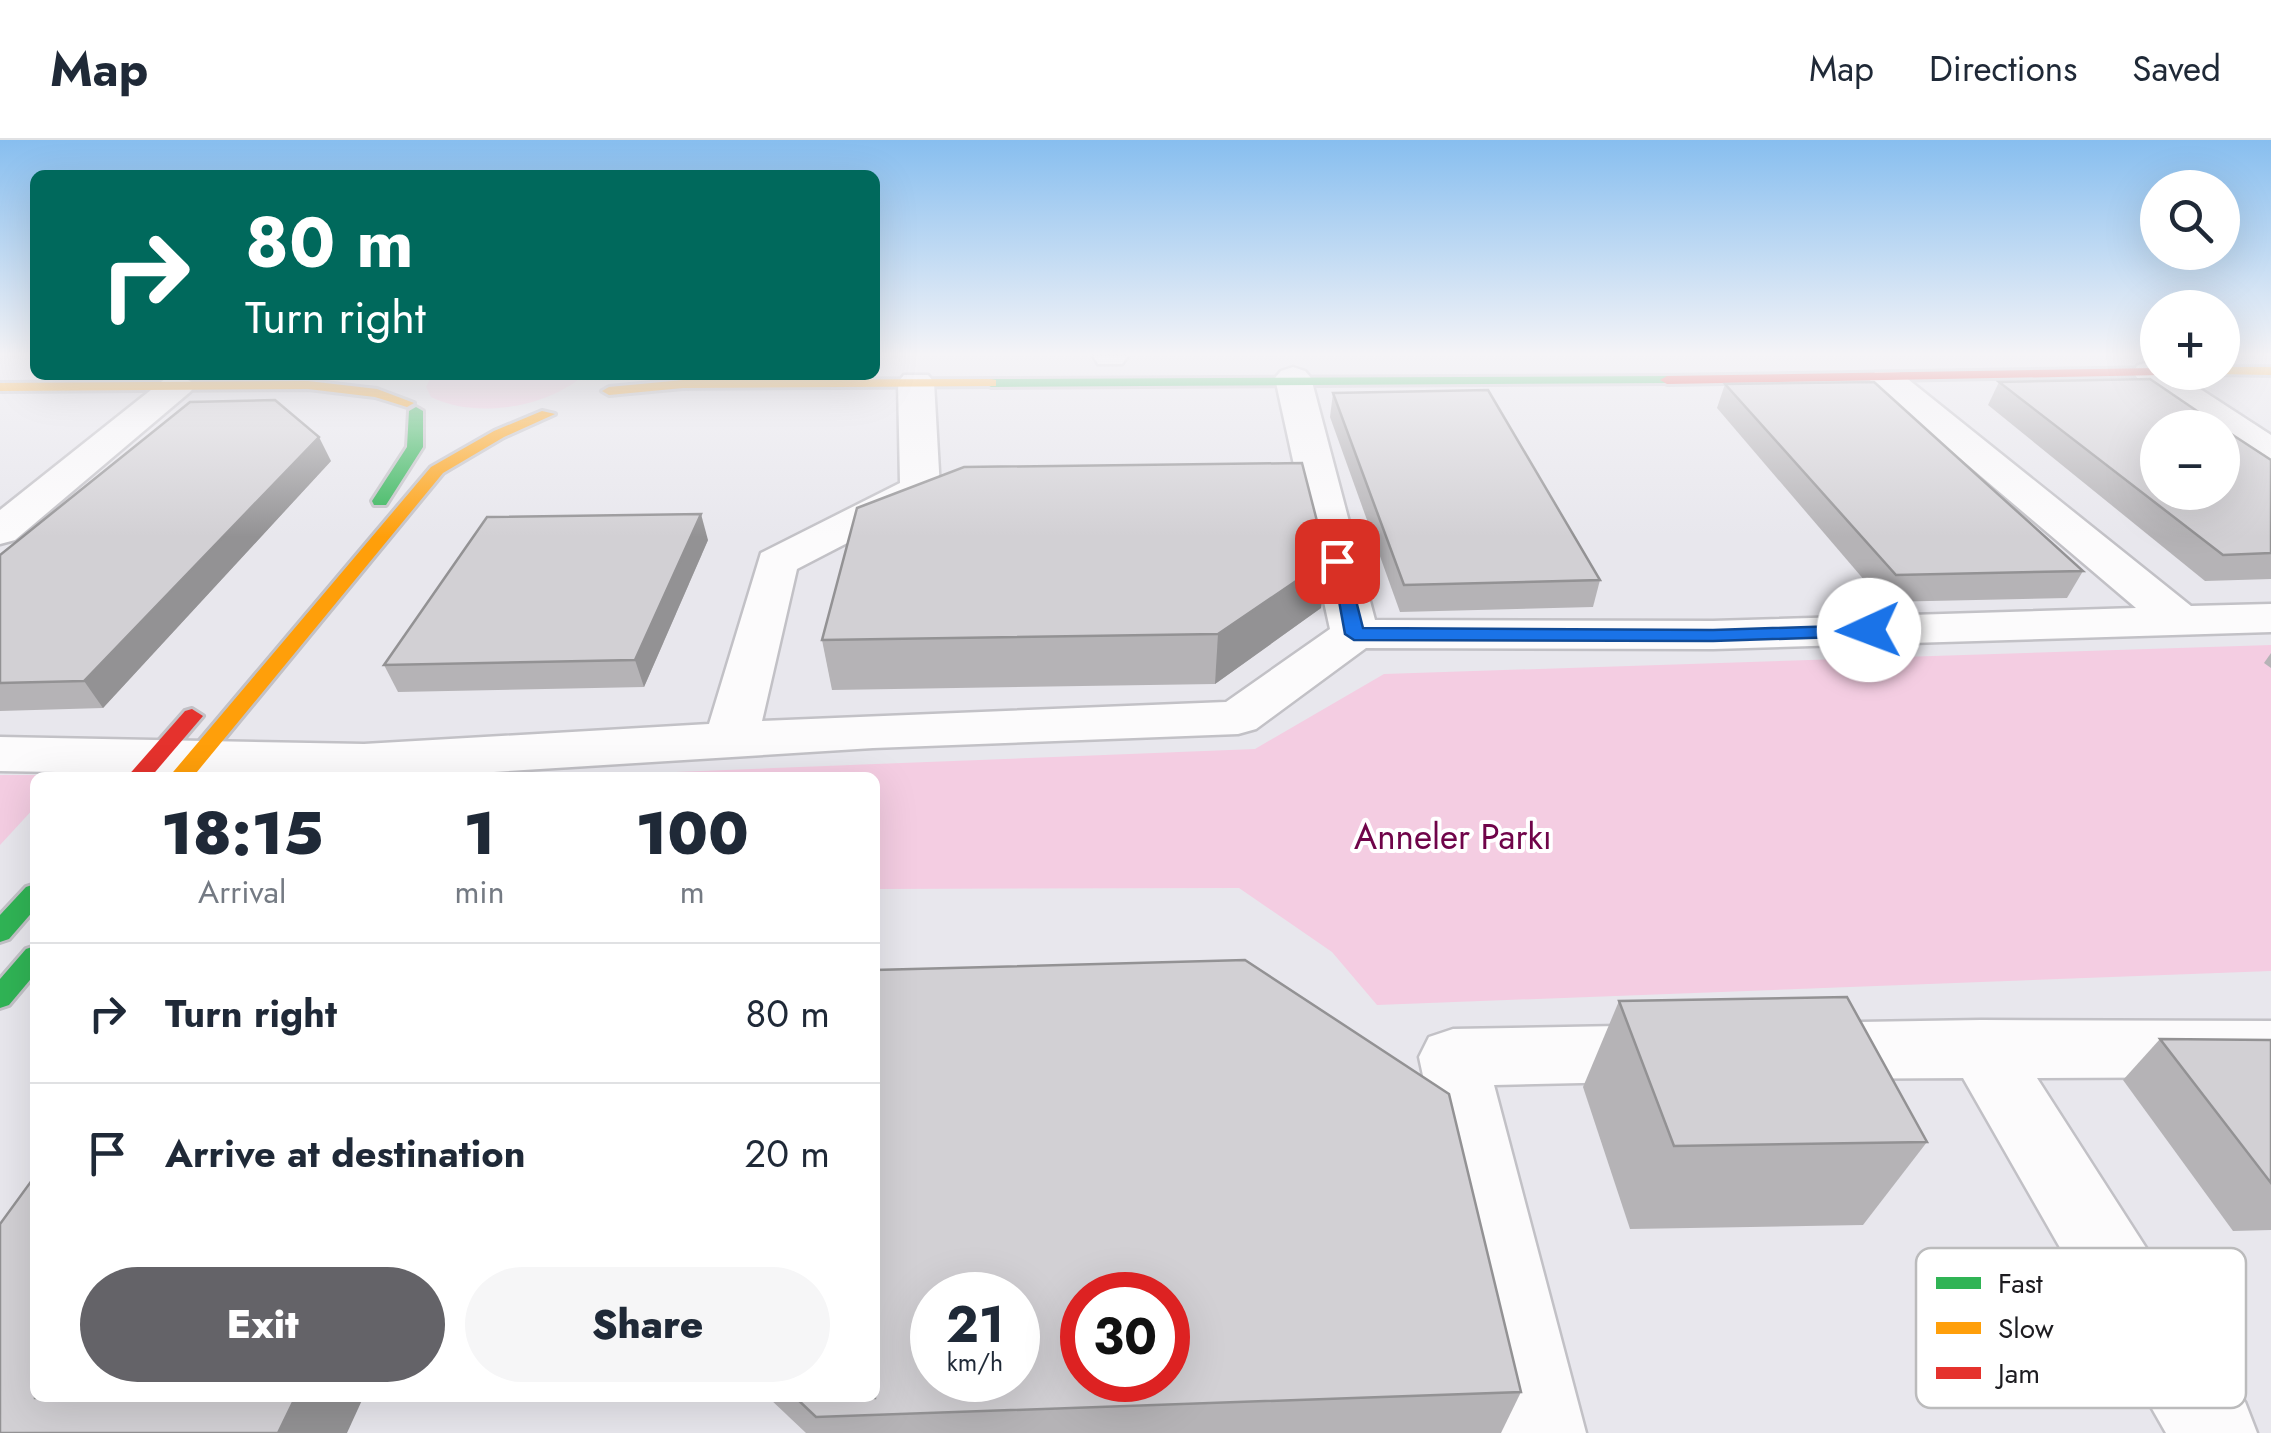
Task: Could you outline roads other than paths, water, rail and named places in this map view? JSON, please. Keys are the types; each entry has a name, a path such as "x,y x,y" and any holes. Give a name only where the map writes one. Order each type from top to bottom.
{"main road":[{"path":"361,523 399,479 420,433 419,416"},
{"path":"472,422 498,416"},
{"path":"168,766 438,470 499,434 542,416"},
{"path":"168,766 208,697"},
{"path":"0,932 30,898"},
{"path":"0,997 30,962"}],"street":[{"path":"0,531 139,416"},
{"path":"732,740 777,562 920,489 917,416"},
{"path":"1303,416 1354,634"},
{"path":"1932,416 2180,621"},
{"path":"2219,416 2271,452"},
{"path":"0,754 168,766 364,762 732,740 1238,718 1354,634 1713,636 2271,618"},
{"path":"0,891 30,892"},
{"path":"1543,1433 1452,1057 1980,1048 2271,1049"},
{"path":"1980,1048 2102,1248"},
{"path":"2199,1408 2214,1433"}],"park label":[{"name":"Anneler Parkı","path":"1453,837"}]}
